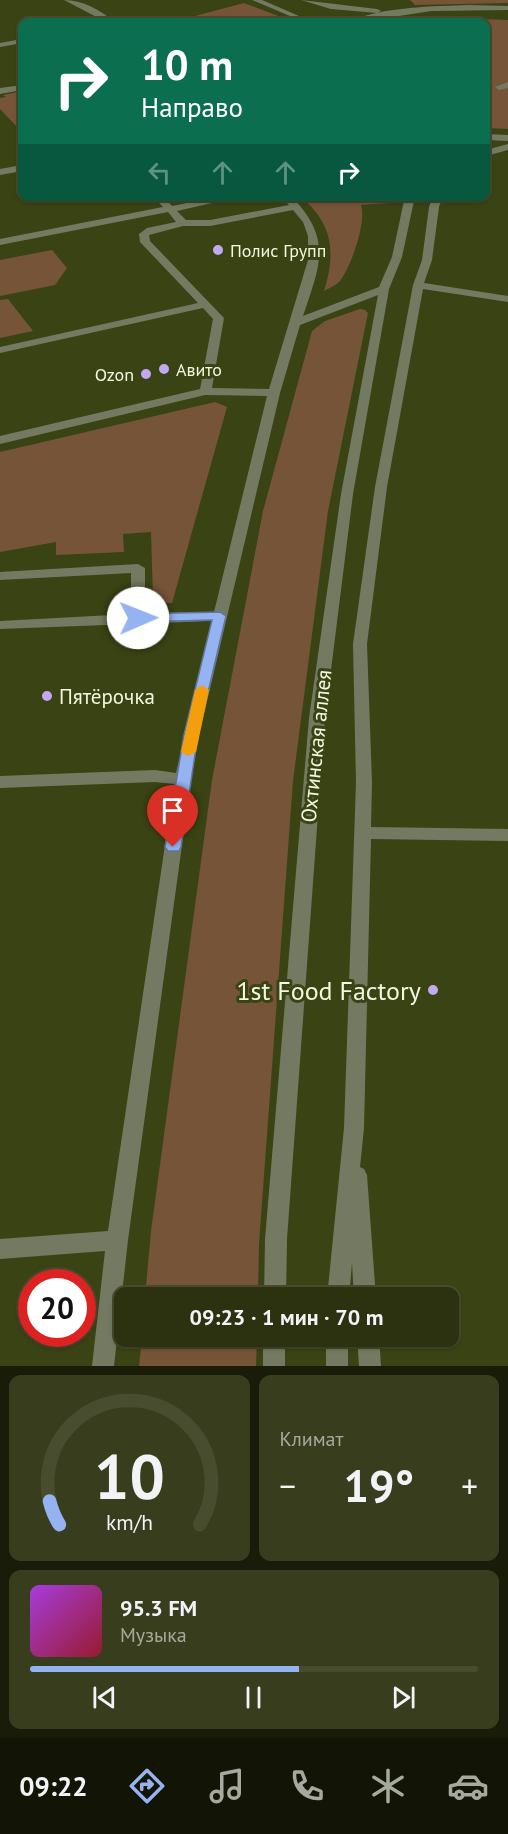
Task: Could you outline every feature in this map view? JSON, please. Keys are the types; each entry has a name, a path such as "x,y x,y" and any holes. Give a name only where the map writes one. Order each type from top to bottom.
{"street":[{"path":"68,0 104,18"},
{"path":"256,0 299,18"},
{"path":"305,0 331,7 363,11 508,8"},
{"path":"372,18 404,11"},
{"path":"0,45 18,42"},
{"path":"0,92 18,89"},
{"path":"490,137 508,138"},
{"path":"490,152 508,147"},
{"path":"0,172 18,169"},
{"path":"162,201 183,223"},
{"path":"0,242 212,201"},
{"path":"103,1366 117,1240 183,779 274,393 304,294 315,248 311,227 290,201"},
{"name":"Охтинская аллея","path":"275,1287 276,1239 316,718 347,494 384,289 397,257 409,201"},
{"name":"Охтинская аллея","path":"339,1287 354,1128 363,833 360,644 381,487 418,285 426,260 436,202"},
{"path":"205,391 219,318 190,291 145,242 144,234 151,230 183,223 210,223 295,207"},
{"path":"418,285 508,299"},
{"path":"295,322 384,289"},
{"path":"0,350 206,304"},
{"path":"0,440 205,391 274,393"},
{"path":"0,576 138,568 138,618"},
{"path":"0,625 220,616"},
{"path":"0,782 155,776 183,779"},
{"path":"363,833 508,835"},
{"path":"354,1128 364,1287"},
{"path":"0,1249 117,1240"},
{"path":"274,1347 274,1366"},
{"path":"337,1347 337,1366"},
{"path":"369,1347 370,1366"}],"shaded area":[{"path":"410,0 508,0 508,3 415,5"},
{"path":"244,3 283,18 188,18"},
{"path":"490,19 508,20 508,129 490,128"},
{"path":"18,93 18,128 0,109 0,98 6,97 3,95"},
{"path":"305,201 391,201 390,203 361,205 360,232 349,265 339,282 324,291 330,264 329,240 326,228"},
{"path":"52,250 67,268 55,285 0,296 0,260"},
{"path":"8,299 33,331 0,338 0,300"},
{"path":"360,309 368,313 328,511 293,781 259,1244 258,1287 146,1287 151,1231 212,780 263,511 312,331 325,321"},
{"path":"215,402 227,407 172,603 162,603 153,598 151,532 123,534 124,552 56,555 56,542 0,552 0,452"},
{"path":"141,1347 257,1347 256,1366 139,1366"}],"slow traffic":[{"path":"188,752 202,690"}],"place":[{"name":"Полис Групп","path":"218,250"},
{"name":"Авито","path":"164,369"},
{"name":"Ozon","path":"146,374"},
{"name":"Пятёрочка","path":"47,696"},
{"name":"1st Food Factory","path":"433,990"}],"route":[{"path":"138,618 220,616 191,735 173,847"}]}
